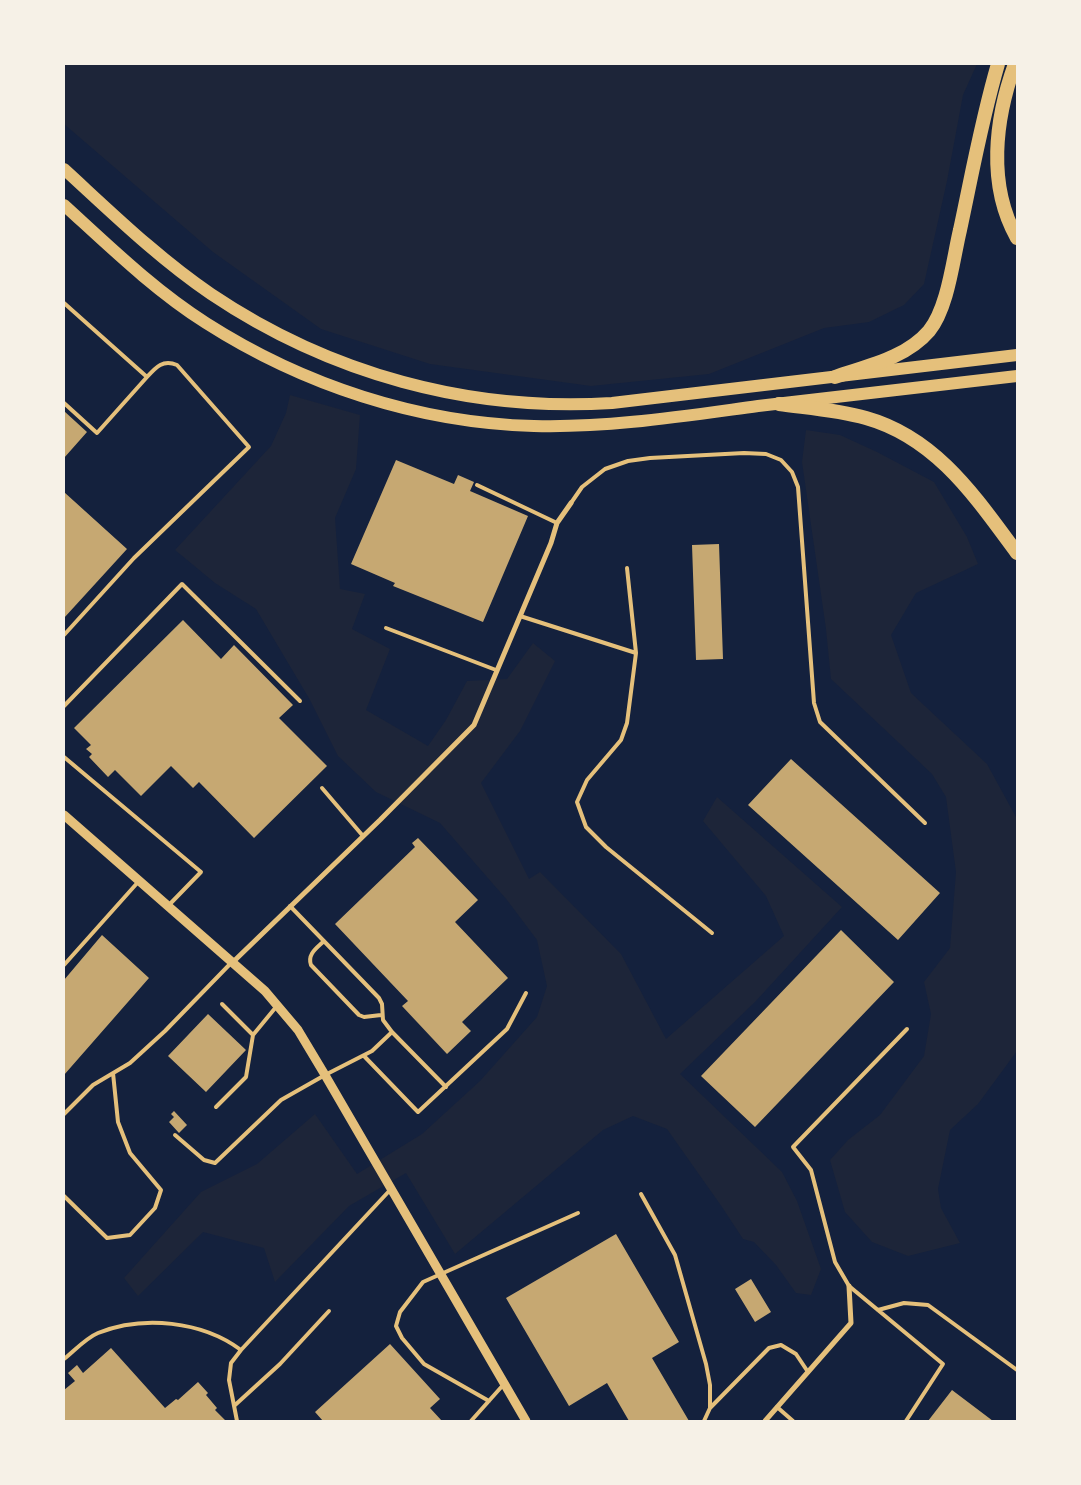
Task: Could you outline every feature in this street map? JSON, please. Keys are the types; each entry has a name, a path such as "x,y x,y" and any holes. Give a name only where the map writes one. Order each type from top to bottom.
{"highway":[{"path":"835,377 896,356 929,331 936,320 950,276 984,115 998,64"},
{"path":"1015,64 1006,93 997,156 1001,196 1017,238"},
{"path":"779,404 830,410 866,418 888,426 917,442 964,483 1017,553"}],"main road":[{"path":"64,169 170,263 210,293 252,320 296,344 342,363 414,386 462,396 504,402 588,405 636,401 1017,355"},
{"path":"64,205 163,292 205,322 247,348 339,389 387,404 459,419 484,423 534,426 610,424 1017,376"}],"street":[{"path":"233,962 474,725 551,543 557,523 571,503"},
{"path":"64,815 233,962 278,1005 298,1030 526,1421"},
{"path":"765,1421 851,1323 849,1286"}],"lane":[{"path":"64,303 147,376"},
{"path":"64,403 97,433 157,366 163,363 171,363 177,365 249,447 134,558 64,635"},
{"path":"571,503 582,487 605,469 628,461 744,454 766,454 781,460 792,472 798,487 814,703 820,722 925,823"},
{"path":"477,484 557,523"},
{"path":"628,568 636,653 628,723 621,740 587,780 577,802 586,827 606,847 712,933"},
{"path":"64,706 182,584 300,701"},
{"path":"520,616 636,653"},
{"path":"386,628 496,670"},
{"path":"64,757 201,872 168,906"},
{"path":"322,788 363,836"},
{"path":"64,965 139,881"},
{"path":"290,906 379,998 382,1004 382,1020 446,1087"},
{"path":"324,941 310,954 309,960 311,965 359,1015 364,1017 381,1014"},
{"path":"64,1114 94,1085 130,1063 165,1031 233,962"},
{"path":"364,1056 418,1112 507,1029 526,993"},
{"path":"222,1004 253,1035"},
{"path":"216,1107 246,1077 253,1035 278,1005"},
{"path":"906,1421 943,1364 849,1286 836,1262 811,1170 793,1146 907,1029"},
{"path":"175,1135 204,1160 215,1163 281,1100 325,1074 364,1056 392,1032"},
{"path":"64,1196 106,1238 130,1235 155,1208 161,1190 130,1153 118,1122 113,1073"},
{"path":"237,1421 229,1380 231,1363 240,1350 391,1189"},
{"path":"641,1194 675,1255 706,1364 710,1385 710,1408"},
{"path":"489,1401 424,1364 402,1338 396,1326 400,1312 423,1282 578,1213"},
{"path":"878,1310 904,1303 928,1305 1017,1370"},
{"path":"234,1406 280,1364 329,1311"},
{"path":"64,1359 96,1334 126,1325 176,1323 226,1339 240,1350"},
{"path":"704,1421 710,1408 769,1348 782,1345 796,1354 808,1372"},
{"path":"471,1421 504,1384"},
{"path":"777,1407 793,1421"}],"shaded area":[{"path":"64,64 977,64 963,95 947,181 924,284 904,305 869,322 824,328 709,374 591,386 430,364 321,329 213,252 64,124"},
{"path":"290,395 360,415 356,469 335,518 340,589 365,594 352,629 390,649 366,710 428,746 446,720 467,681 507,679 533,643 555,661 520,731 481,783 529,879 540,872 621,954 666,1039 784,936 766,896 703,821 717,797 842,907 755,1002 680,1074 782,1172 797,1201 821,1269 811,1295 796,1293 776,1265 754,1242 743,1239 667,1129 633,1116 603,1130 455,1254 406,1173 349,1206 275,1282 264,1248 203,1232 138,1296 124,1278 201,1192 257,1164 315,1114 357,1174 422,1134 480,1081 537,1017 547,986 537,940 507,900 440,823 376,792 338,756 310,700 256,609 215,583 175,550 271,446 286,413"},
{"path":"806,430 840,435 934,482 967,537 978,564 916,593 891,635 911,693 987,764 1016,817 1017,1051 978,1104 950,1130 938,1189 941,1208 960,1243 908,1256 872,1242 845,1212 830,1160 848,1140 880,1115 924,1056 931,1014 924,982 950,948 956,872 946,797 932,774 831,679 826,629 802,462"}],"building":[{"path":"64,411 87,432 64,458"},
{"path":"396,460 454,484 458,475 474,482 470,491 528,516 483,622 393,586 395,583 351,564"},
{"path":"64,492 127,549 64,618"},
{"path":"719,544 723,659 696,660 692,545"},
{"path":"183,620 221,659 234,645 293,705 279,718 327,766 254,838 199,782 193,788 171,766 141,796 115,770 108,777 89,757 92,754 86,749 91,745 74,728"},
{"path":"791,759 940,893 898,940 748,805"},
{"path":"418,838 478,900 455,922 508,978 462,1022 471,1031 447,1054 402,1006 408,1001 335,924 415,847 412,843"},
{"path":"841,930 894,982 755,1127 701,1076"},
{"path":"102,935 149,978 64,1075 64,980"},
{"path":"208,1014 246,1050 206,1092 168,1056"},
{"path":"174,1111 187,1125 179,1133 169,1122 174,1117 171,1114"},
{"path":"616,1234 679,1342 652,1358 689,1421 629,1421 607,1383 569,1406 506,1298"},
{"path":"751,1279 771,1312 755,1322 735,1289"},
{"path":"390,1344 440,1399 430,1408 442,1421 323,1421 315,1412"},
{"path":"111,1348 165,1408 176,1399 178,1400 198,1382 208,1393 206,1395 217,1408 215,1410 226,1421 64,1421 64,1390 75,1381 68,1373 77,1365 83,1373"},
{"path":"952,1390 993,1421 928,1421"}]}
